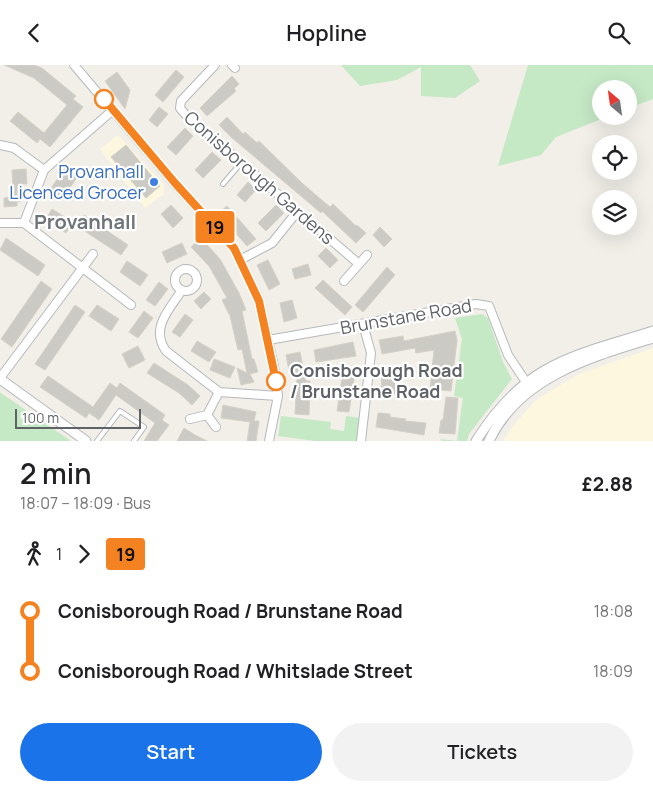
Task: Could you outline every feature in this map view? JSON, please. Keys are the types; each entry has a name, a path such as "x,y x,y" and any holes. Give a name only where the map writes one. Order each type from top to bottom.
{"street":[{"path":"74,65 175,183 234,248 259,301 268,340 278,396 269,441"},
{"name":"Conisborough Gardens","path":"215,65 181,101 180,108 358,265"},
{"path":"24,223 44,170 114,110"},
{"path":"0,145 14,148 44,170"},
{"path":"240,260 272,243 297,212"},
{"path":"0,223 24,223 82,270 131,305"},
{"path":"86,441 0,379 93,254"},
{"path":"344,281 367,255"},
{"path":"182,290 162,321 158,332 160,343 166,351 219,392 278,396"},
{"name":"Brunstane Road","path":"268,340 476,304 489,306 508,355 526,382"},
{"path":"362,441 371,353 363,324"},
{"path":"476,441 503,404 526,382 563,359 653,331"},
{"path":"489,441 506,416 527,393 551,376 581,362 653,338"},
{"path":"190,419 207,415 219,392"},
{"path":"207,415 216,427"}],"lane":[{"path":"223,184 241,163"},
{"path":"97,441 120,411 144,427 134,441"}],"shaded area":[{"path":"118,135 164,185 164,194 145,208 100,149"},
{"path":"653,348 653,441 503,441 512,427 536,400 579,374"}],"green space":[{"path":"341,65 470,65 480,81 455,98 421,96 421,67 397,80 360,86"},
{"path":"528,65 653,65 653,99 638,105 638,80 592,80 592,123 556,137 541,155 498,166"},
{"path":"482,314 488,318 503,362 512,379 469,434 467,441 457,441 463,398 454,396 462,339 455,318"},
{"path":"1,393 71,441 0,441"},
{"path":"281,416 331,422 330,429 344,431 346,416 360,418 357,441 315,441 278,436"}],"building":[{"path":"4,65 34,65 42,68 76,96 73,99 83,107 50,147 40,139 37,143 10,121 18,112 44,133 67,105 34,78"},
{"path":"176,70 184,77 163,102 155,95"},
{"path":"117,72 130,90 125,109 105,81"},
{"path":"232,76 239,84 234,89 236,91 207,116 200,108"},
{"path":"159,107 168,114 157,127 149,120"},
{"path":"227,117 243,134 245,132 257,143 259,141 303,184 330,207 333,204 366,233 356,243 322,211 321,213 231,137 219,125"},
{"path":"185,128 193,136 176,155 167,147"},
{"path":"126,145 160,186 146,198 111,157"},
{"path":"212,152 221,160 203,178 195,170"},
{"path":"65,168 78,176 62,199 49,191"},
{"path":"26,169 27,184 21,184 22,201 17,202 17,206 4,207 4,198 11,197 11,189 13,189 12,170"},
{"path":"248,182 256,190 245,202 237,195"},
{"path":"171,205 183,218 173,228 161,214"},
{"path":"276,205 284,213 266,231 258,223"},
{"path":"227,206 256,239 247,246 218,213"},
{"path":"52,209 73,222 66,233 46,219"},
{"path":"84,215 128,245 121,255 77,226"},
{"path":"380,227 392,239 384,247 373,235"},
{"path":"6,238 45,265 38,276 0,250"},
{"path":"201,238 220,259 246,310 242,311 252,359 254,359 258,372 250,374 254,382 241,385 237,368 247,373 242,349 238,350 230,316 222,300 227,298 209,266 191,247"},
{"path":"182,243 187,254 167,263 162,252"},
{"path":"326,248 338,260 330,268 318,256"},
{"path":"268,260 280,284 269,290 257,265"},
{"path":"127,261 148,275 140,286 120,272"},
{"path":"308,264 311,275 295,279 292,269"},
{"path":"387,267 395,275 363,312 355,305"},
{"path":"323,280 352,307 345,315 315,288"},
{"path":"41,281 52,289 12,347 1,339"},
{"path":"159,282 168,289 155,306 146,300"},
{"path":"204,292 211,299 201,309 194,301"},
{"path":"292,300 297,318 284,322 280,303"},
{"path":"75,305 85,312 45,370 35,364"},
{"path":"97,305 119,319 111,331 89,316"},
{"path":"144,311 153,318 138,338 129,332"},
{"path":"185,314 193,320 180,337 172,332"},
{"path":"455,331 457,340 451,391 430,389 434,350 416,353 415,348 382,354 379,340 403,336 404,341"},
{"path":"197,341 216,352 209,362 191,351"},
{"path":"353,342 356,356 316,362 314,350"},
{"path":"138,346 145,360 129,368 122,354"},
{"path":"300,352 306,381 310,381 309,415 295,414 297,375 290,376 286,355"},
{"path":"214,359 235,367 230,378 210,370"},
{"path":"154,363 188,385 200,396 192,405 179,393 147,373"},
{"path":"382,369 397,370 395,394 381,393"},
{"path":"343,372 355,373 349,412 337,411"},
{"path":"48,376 93,407 110,383 117,388 120,383 165,415 162,420 169,425 157,441 144,441 155,423 116,395 99,420 89,413 86,418 40,387"},
{"path":"446,397 458,398 455,434 439,433"},
{"path":"223,405 256,412 254,421 259,421 256,441 247,441 250,422 221,418"},
{"path":"378,413 390,414 390,417 406,419 405,421 426,423 424,435 376,427"},
{"path":"184,428 195,435 207,441 177,441"}],"bus line":[{"name":"19","path":"104,99 175,183 234,248 259,301 276,381"}],"place":[{"name":"Provanhall Licenced Grocer","path":"154,182"},
{"name":"Conisborough Road / Brunstane Road","path":"276,381"}],"district":[{"name":"Provanhall","path":"85,222"}]}
